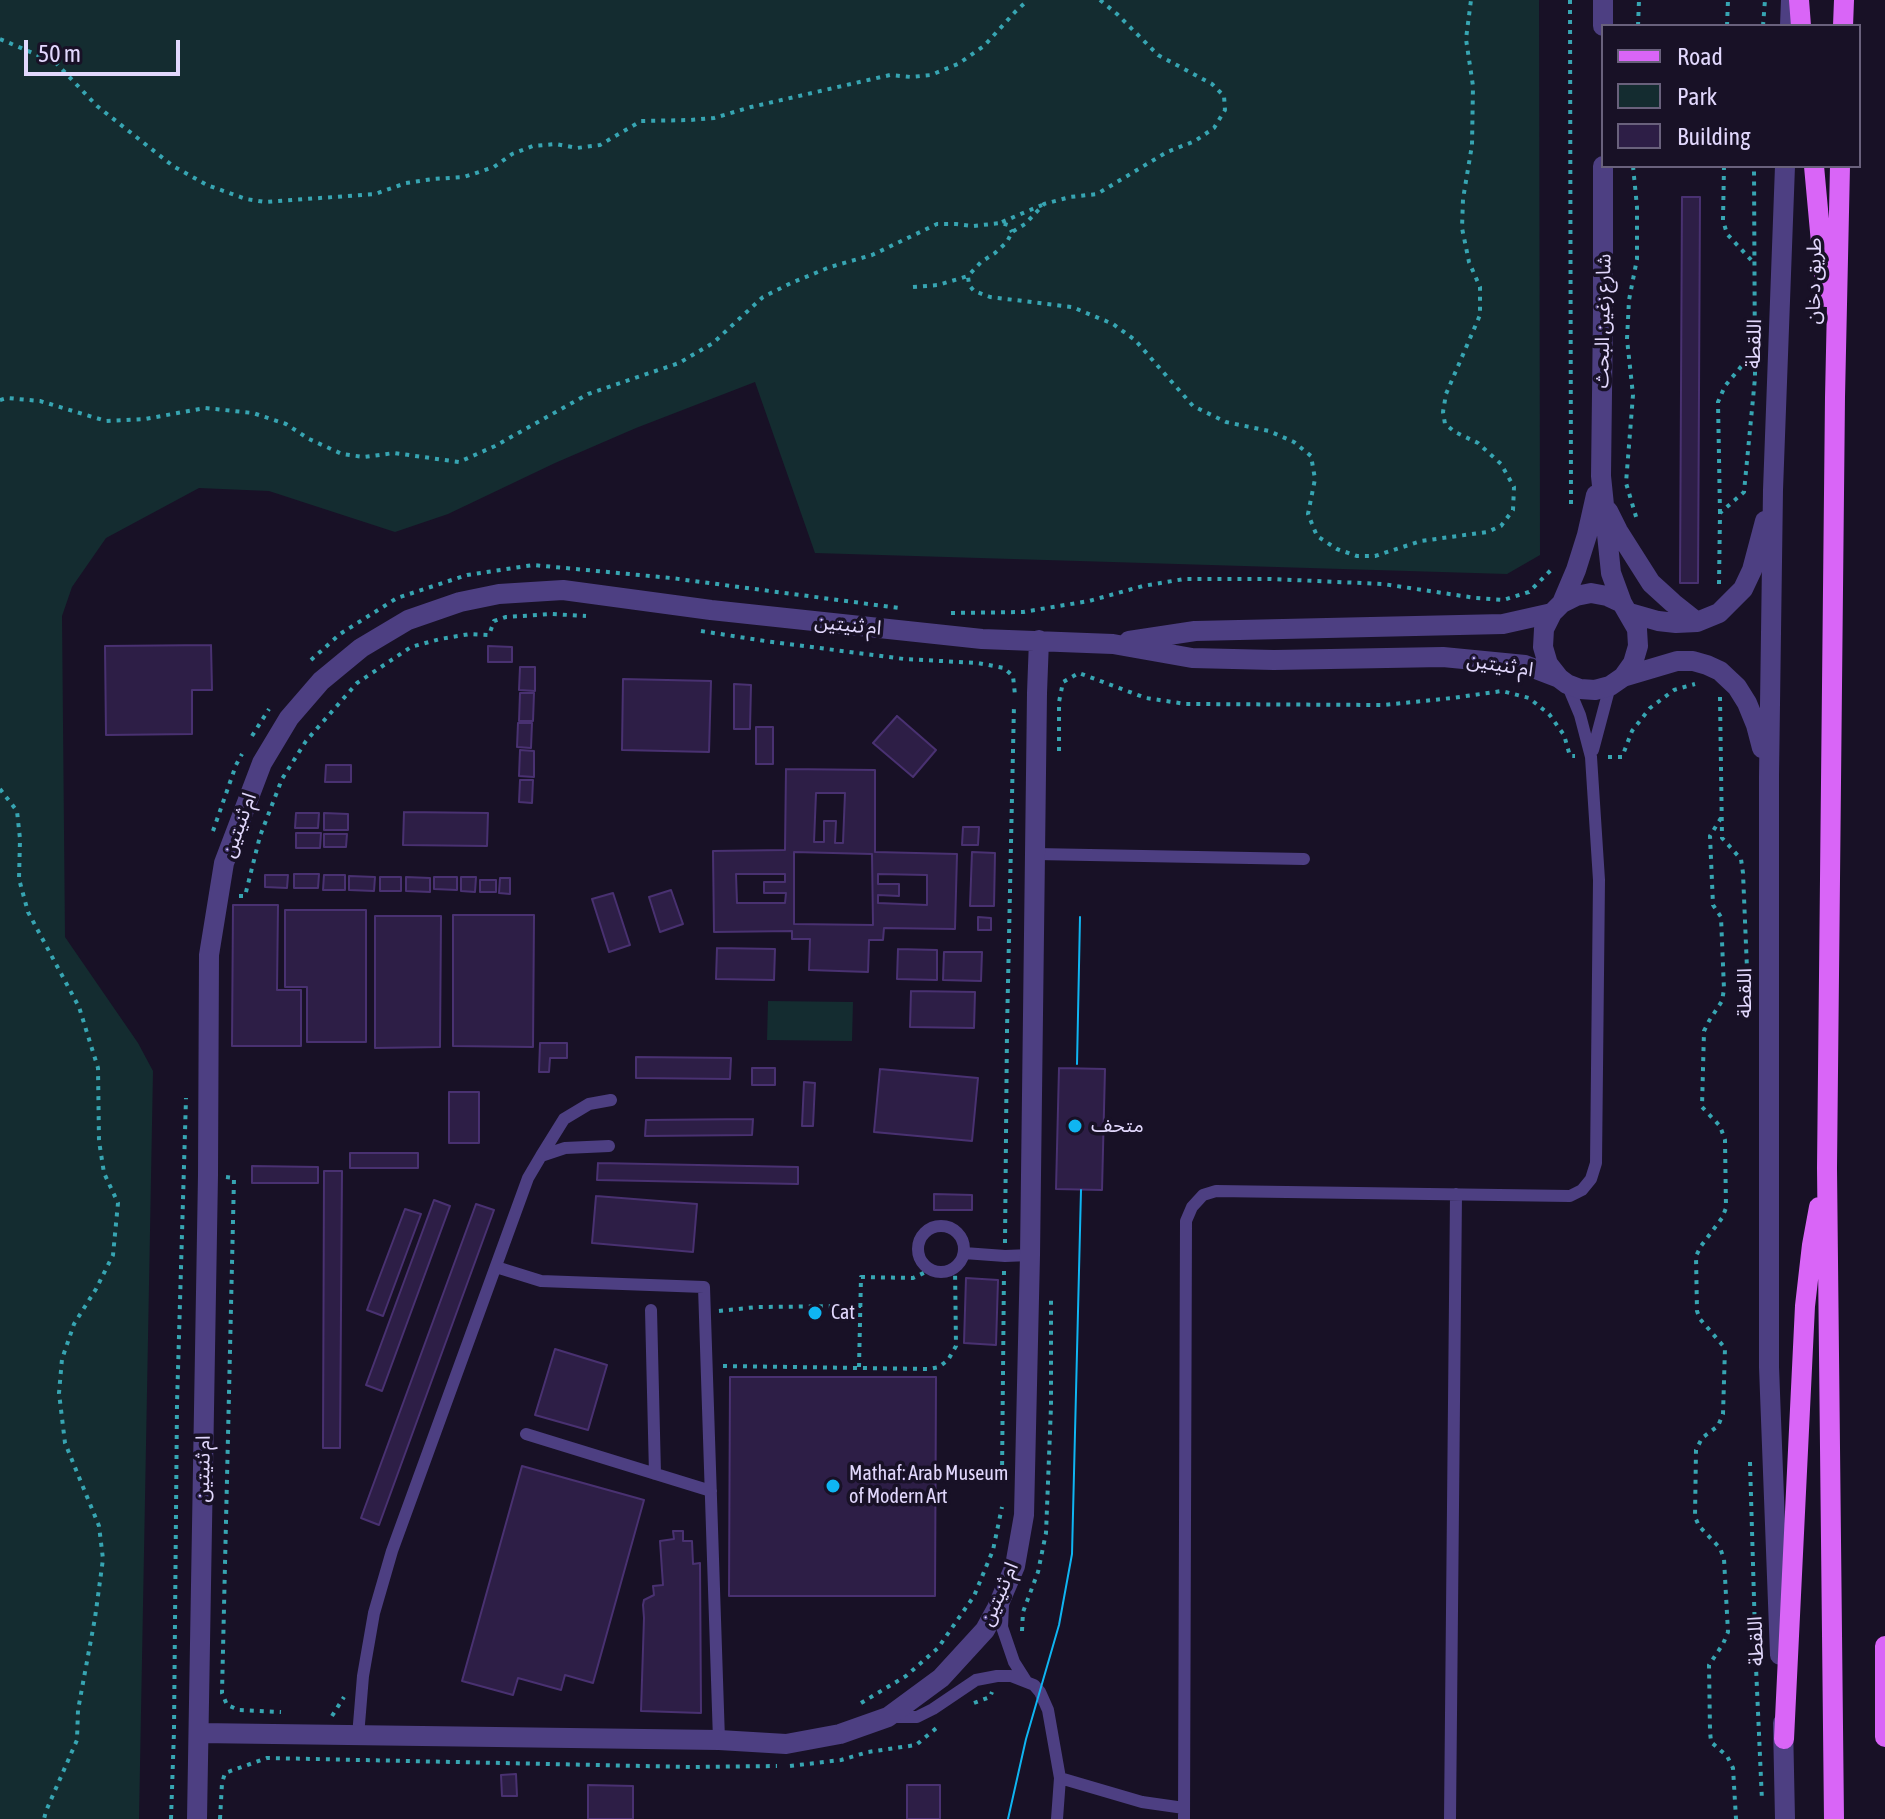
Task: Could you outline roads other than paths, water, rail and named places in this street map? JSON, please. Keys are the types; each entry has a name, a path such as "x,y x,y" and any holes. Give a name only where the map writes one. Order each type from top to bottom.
{"main road":[{"path":"1799,0 1801,24"},
{"path":"1843,24 1844,0"},
{"path":"1814,168 1835,397 1827,1168 1834,1819"},
{"name":"طريق دخان","path":"1835,397 1840,168"},
{"path":"1784,1739 1805,1306 1812,1245 1827,1168"},
{"path":"1885,1646 1885,1737"}],"street":[{"path":"1603,0 1603,24"},
{"path":"1790,24 1791,0"},
{"name":"شارع زغين البحث","path":"1603,168 1602,499 1611,573 1626,608"},
{"name":"اللقطة","path":"1785,168 1773,490 1769,776 1769,1367 1785,1819"},
{"name":"شارع زغين البحث","path":"1557,608 1576,570 1601,476"},
{"path":"1769,776 1747,703 1737,687 1720,671 1693,661 1677,661 1595,690 1580,689 1563,681 1548,664 1543,647 1544,629 1557,608 1576,596 1591,593 1607,596 1626,608 1658,621 1697,622 1719,613 1743,589 1752,570 1773,490"},
{"path":"1602,499 1651,583 1697,622"},
{"name":"ام ثنيتين","path":"197,1819 209,955 224,863 262,763 289,718 321,681 361,648 408,620 460,602 499,594 563,590 966,638 1113,644 1192,658 1443,657 1502,661 1525,665 1563,681"},
{"name":"ام ثنيتين","path":"1113,644 1195,631 1503,624 1557,608"},
{"path":"1616,681 1633,663 1638,646 1637,629 1626,608"},
{"path":"1274,660 1265,651 1265,645 1269,634 1280,629"},
{"path":"1340,629 1336,644 1344,658"},
{"path":"1238,658 1246,641 1240,631"},
{"name":"ام ثنيتين","path":"199,1733 719,1740 786,1744 840,1734 888,1717 941,1678 985,1630 1015,1566 1024,1515 1039,640"}],"lane":[{"path":"1060,1778 1184,1813 1186,1221 1192,1207 1203,1195 1216,1191 1570,1196 1582,1190 1591,1179 1596,1163 1599,880 1591,757 1580,715 1563,681"},
{"path":"1591,757 1616,681"},
{"path":"1036,854 1304,859"},
{"path":"358,1736 363,1676 374,1613 392,1551 528,1178 564,1119 589,1104 611,1100"},
{"path":"541,1156 565,1148 609,1146"},
{"path":"1450,1819 1456,1194"},
{"path":"944,1225 956,1230 963,1240 964,1253 955,1268 943,1273 930,1270 920,1261 917,1248 921,1236 931,1227 944,1225"},
{"path":"964,1253 1030,1255"},
{"path":"496,1267 541,1281 704,1287 719,1740"},
{"path":"651,1310 655,1474"},
{"path":"526,1434 711,1491"},
{"path":"1004,1591 1002,1627 1014,1662 1026,1681"},
{"path":"888,1717 917,1717 976,1680 1011,1676 1034,1685 1048,1710 1060,1778 1057,1819"}],"tram line":[{"path":"1077,1064 1080,917"},
{"path":"1008,1819 1026,1739 1059,1625 1072,1554 1081,1190"}],"place":[{"name":"متحف","path":"1075,1126"},
{"name":"Cat","path":"815,1313"},
{"name":"Mathaf: Arab Museum of Modern Art","path":"833,1486"}]}
